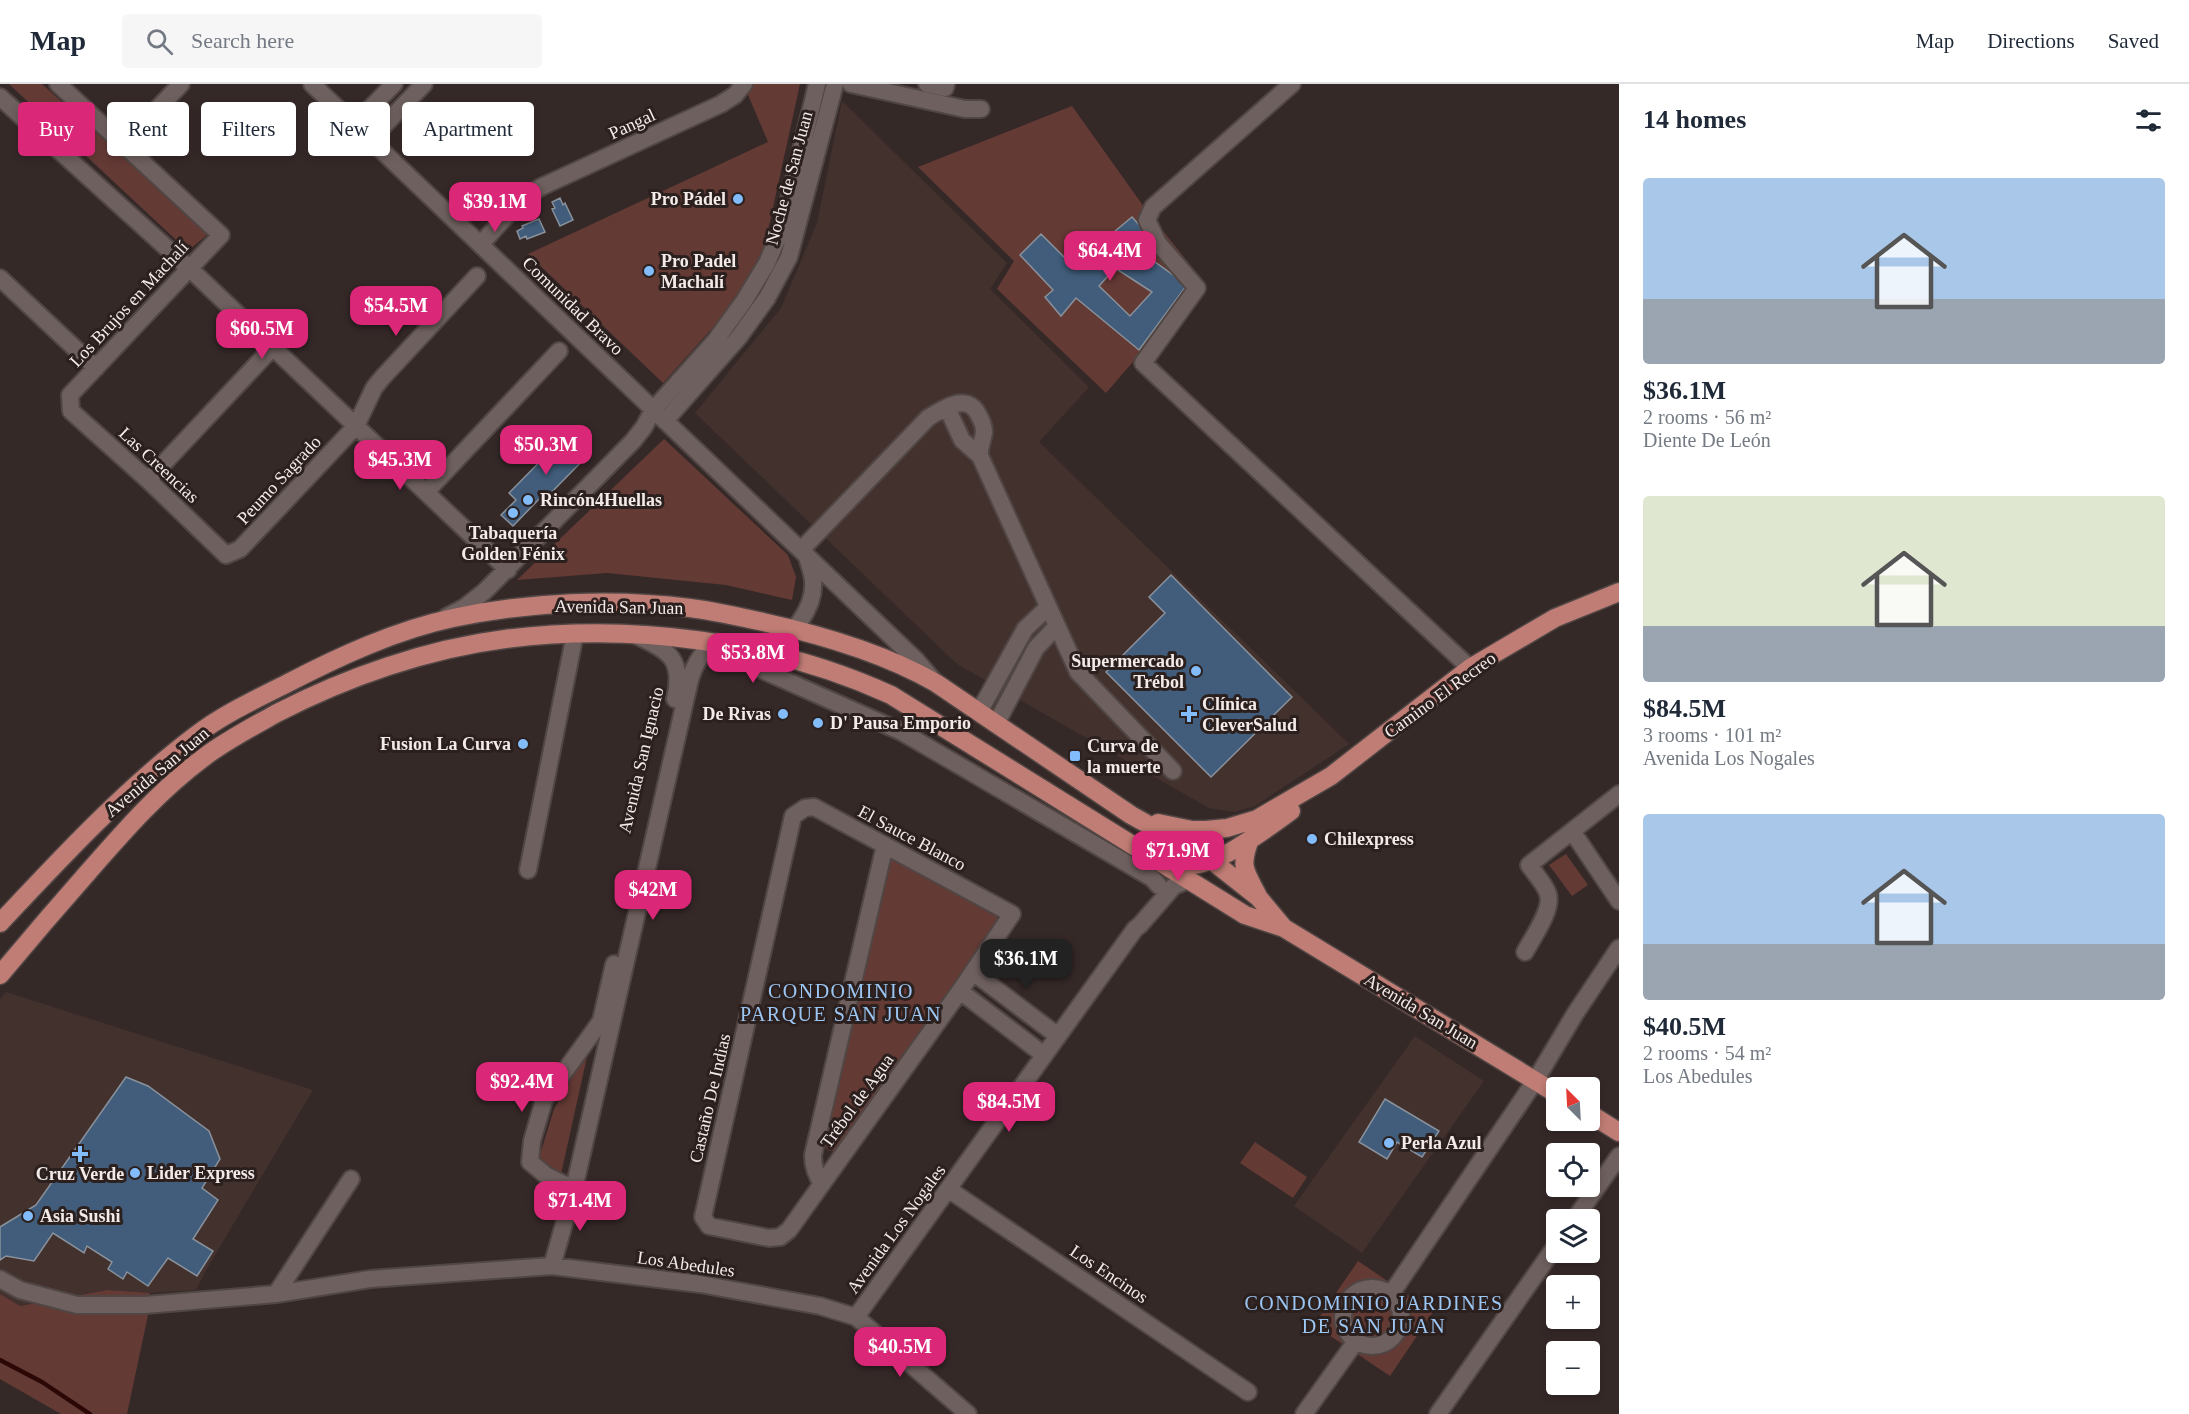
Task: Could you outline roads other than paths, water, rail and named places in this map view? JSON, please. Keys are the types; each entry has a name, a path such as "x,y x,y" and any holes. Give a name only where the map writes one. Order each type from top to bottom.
{"main road":[{"name":"Camino El Recreo","path":"1152,858 1187,866 1211,860 1249,842 1311,796 1331,776 1470,668 1555,618 1619,592"},
{"name":"Avenida San Juan","path":"0,923 114,807 196,735 253,701 323,664 403,632 452,618 551,605 643,604 691,608 796,628 911,669 1131,815 1211,860 1259,898 1284,928"},
{"name":"Avenida San Juan","path":"0,975 125,829 160,794 204,757 249,728 316,694 396,664 452,649 502,639 575,634 637,636 712,642 769,654 831,671 891,695 1245,915 1284,928 1546,1087"},
{"name":"Camino El Recreo","path":"1131,815 1174,828 1192,830 1227,828 1257,819 1331,776"},
{"path":"1249,842 1243,862 1259,898"},
{"path":"1600,1120 1619,1132"}],"street":[{"path":"58,84 107,129"},
{"path":"164,102 181,84"},
{"name":"Comunidad Bravo","path":"312,84 331,102"},
{"path":"376,102 394,84"},
{"path":"390,119 424,84"},
{"name":"Pangal","path":"481,244 514,207 541,188 721,104 735,95 744,84"},
{"path":"659,416 744,301 767,263 783,225 817,84"},
{"name":"Noche de San Juan","path":"426,626 465,607 508,570 644,427 659,416 740,337 767,298 789,257 835,84"},
{"path":"851,84 950,106 981,110"},
{"path":"927,84 946,86 946,97 950,106"},
{"path":"1292,84 1153,207 1147,220 1158,243 1197,288 1143,363 1470,668"},
{"path":"0,97 190,269 508,570"},
{"name":"Los Brujos en Machalí","path":"69,403 70,395 222,235 137,156"},
{"name":"Comunidad Bravo","path":"389,156 916,660 936,684"},
{"name":"Peumo Sagrado","path":"226,555 240,549 356,426 374,388 382,378 477,276"},
{"path":"0,278 96,368"},
{"path":"148,480 273,347"},
{"path":"426,492 559,351"},
{"path":"769,654 787,640 809,603 813,582 804,553 916,429 940,411 963,402 976,410 984,432 979,448 980,456 1083,679 1173,771"},
{"name":"Las Creencias","path":"69,403 71,411 148,480 226,555"},
{"path":"940,411 949,412 962,440 980,456"},
{"path":"979,712 1025,629 1048,607"},
{"path":"996,724 1036,648 1057,626"},
{"path":"528,870 575,634"},
{"name":"Avenida San Ignacio","path":"552,1266 574,1189 607,1023 648,841 679,681 678,668 671,658 659,646 637,636"},
{"name":"Avenida San Ignacio","path":"648,841 693,668 699,656 712,642"},
{"path":"750,650 762,670 902,732 1152,878 1159,886"},
{"path":"1525,952 1547,910 1549,900 1548,891 1529,865 1619,794"},
{"name":"El Sauce Blanco","path":"793,816 805,808 814,807 1012,914"},
{"name":"Castaño De Indias","path":"704,1213 793,816"},
{"path":"1572,831 1619,901"},
{"path":"822,1183 816,1175 813,1155 885,845"},
{"path":"1152,858 1161,876 1159,886"},
{"name":"Avenida Los Nogales","path":"856,1317 1135,929 1174,886 1188,880"},
{"name":"Avenida Los Nogales","path":"1135,929 1135,922 1154,897 1159,886"},
{"name":"Trébol de Agua","path":"704,1213 704,1220 709,1226 769,1238 780,1237 789,1230 960,991 1012,914"},
{"path":"1391,1294 1619,937"},
{"path":"1530,1078 1619,948"},
{"path":"973,972 1058,1036"},
{"path":"960,991 1044,1054"},
{"name":"Avenida San Ignacio","path":"574,1189 547,1176 530,1162 532,1141 544,1100 607,1023"},
{"path":"1582,1209 1619,1156"},
{"path":"276,1294 351,1179"},
{"name":"Los Encinos","path":"948,1189 1248,1392"},
{"path":"1438,1414 1546,1260"},
{"name":"Los Abedules","path":"0,1279 20,1290 77,1305 145,1305 276,1294 370,1279 552,1266 700,1284 820,1306 856,1317 968,1414"},
{"path":"1366,1288 1376,1288 1391,1294 1398,1301 1401,1323 1391,1340 1371,1346 1356,1341 1345,1328 1343,1317 1345,1306 1351,1297 1366,1288"},
{"path":"1304,1414 1356,1341"}],"waterway":[{"path":"0,1360 42,1382 90,1414"}],"place":[{"name":"Pro Pádel","path":"738,199"},
{"name":"Pro Padel Machalí","path":"649,271"},
{"name":"Rincón4Huellas","path":"528,500"},
{"name":"Tabaquería Golden Fénix","path":"513,513"},
{"name":"Supermercado Trébol","path":"1196,671"},
{"name":"De Rivas","path":"783,714"},
{"name":"Clínica CleverSalud","path":"1189,714"},
{"name":"D' Pausa Emporio","path":"818,723"},
{"name":"Fusion La Curva","path":"523,744"},
{"name":"Curva de la muerte","path":"1075,756"},
{"name":"Chilexpress","path":"1312,839"},
{"name":"Perla Azul","path":"1389,1143"},
{"name":"Cruz Verde","path":"80,1154"},
{"name":"Lider Express","path":"135,1173"},
{"name":"Asia Sushi","path":"28,1216"}],"district":[{"name":"CONDOMINIO PARQUE SAN JUAN","path":"841,1002"},
{"name":"CONDOMINIO JARDINES DE SAN JUAN","path":"1374,1314"}]}
